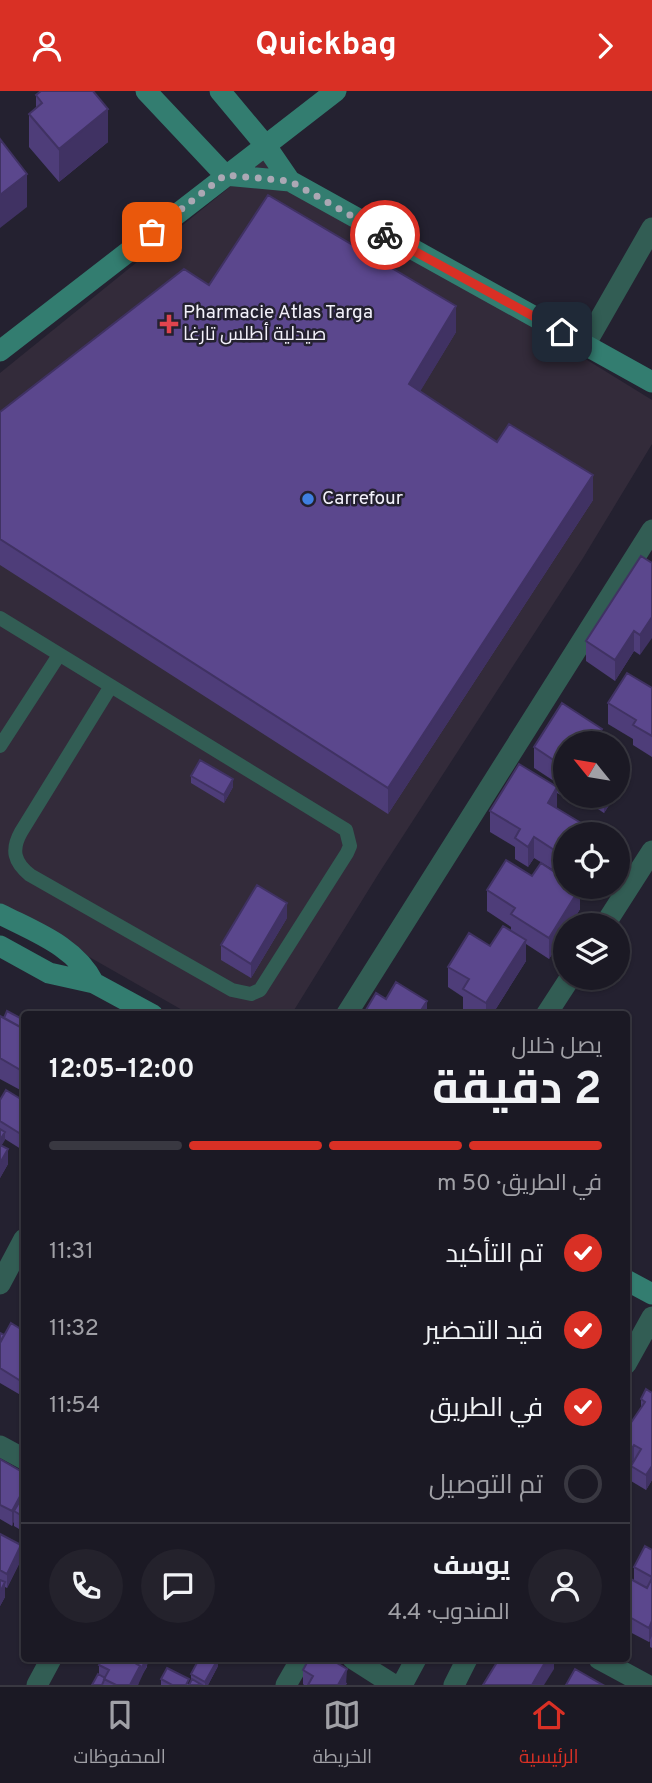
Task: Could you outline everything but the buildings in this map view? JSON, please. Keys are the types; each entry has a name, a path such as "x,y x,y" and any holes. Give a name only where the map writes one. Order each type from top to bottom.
{"street":[{"path":"146,91 225,175 290,181 652,382"},
{"path":"220,91 266,146 290,181"},
{"path":"0,351 336,91"},
{"path":"585,345 652,228"},
{"path":"349,1011 652,530"},
{"path":"612,913 652,851"},
{"path":"0,914 64,948 87,969 94,983"},
{"path":"0,946 50,973 94,983 146,1011"},
{"path":"549,1011 562,990"},
{"path":"0,1284 21,1245"},
{"path":"630,1283 652,1294"},
{"path":"630,1357 652,1317"},
{"path":"0,1445 21,1457"},
{"path":"37,1685 49,1662"},
{"path":"286,1685 299,1662"},
{"path":"358,1662 394,1685"},
{"path":"402,1685 414,1662"},
{"path":"454,1685 466,1662"},
{"path":"605,1662 647,1685"}],"lane":[{"path":"0,618 306,802 346,830 350,846 347,853 260,990 241,994 20,867 15,856 15,843 111,686"},
{"path":"0,746 59,655"}],"shaded area":[{"name":"Carrefour","path":"263,160 652,400 652,444 583,558 379,873 293,1011 184,1011 0,906 0,373"}],"way so far":[{"path":"152,232 225,175 290,181 385,235"}],"place":[{"name":"Pharmacie Atlas Targa صيدلية أطلس تارغا","path":"169,324"},
{"name":"Carrefour","path":"308,499"}],"route":[{"path":"385,235 562,332"}]}
